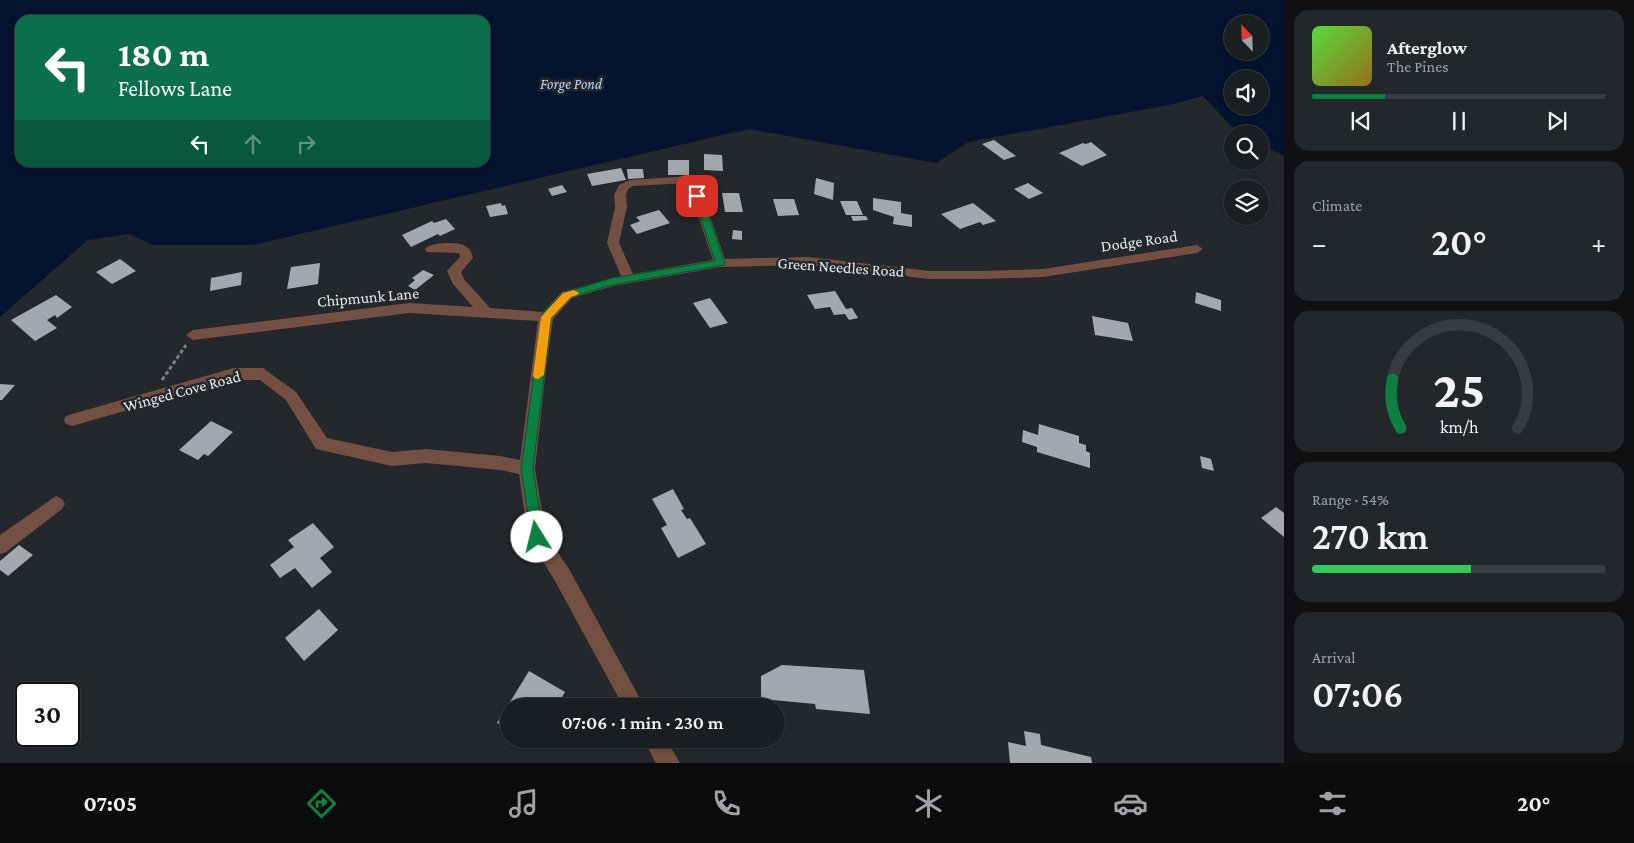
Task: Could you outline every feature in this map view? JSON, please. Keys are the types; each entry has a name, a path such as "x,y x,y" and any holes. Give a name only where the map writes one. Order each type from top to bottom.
{"street":[{"path":"629,279 613,243 621,207 620,195 623,186 630,183 691,179 720,263"},
{"path":"431,249 459,248 464,251 467,258 454,272 458,281 486,313"},
{"name":"Dodge Road","path":"1085,265 1198,249"},
{"name":"Green Needles Road","path":"546,317 567,295 629,279 720,263 808,261 930,274 982,275 1043,273 1085,265"},
{"name":"Chipmunk Lane","path":"193,335 409,308 546,317"},
{"path":"546,317 527,469 537,537 562,575 630,698"},
{"name":"Winged Cove Road","path":"72,420 148,400 234,374 263,374 291,396 322,444 392,459 426,456 500,463 527,469"},
{"path":"0,546 56,504"},
{"path":"660,748 669,763"}],"path":[{"path":"148,400 193,335"}],"water":[{"name":"Forge Pond","path":"0,0 1284,0 1284,156 1269,148 1269,125 1230,125 1203,96 1169,105 968,142 936,163 749,129 253,245 153,245 129,234 88,240 0,317"}],"building":[{"path":"994,140 1016,156 1004,160 982,144"},
{"path":"1091,142 1107,155 1082,166 1059,153 1083,143"},
{"path":"704,154 722,155 723,171 704,170"},
{"path":"668,160 689,160 689,175 668,175"},
{"path":"621,168 626,180 592,186 587,174"},
{"path":"627,169 643,169 644,178 628,179"},
{"path":"816,178 834,183 833,200 814,194"},
{"path":"1028,183 1043,193 1029,199 1014,189"},
{"path":"562,185 567,192 552,196 548,189"},
{"path":"722,193 739,193 743,212 725,212"},
{"path":"873,198 901,202 901,213 912,215 912,227 893,224 894,217 873,210"},
{"path":"773,199 794,199 799,215 778,216"},
{"path":"840,201 857,201 863,215 846,215"},
{"path":"501,203 502,206 505,205 508,214 490,217 486,206"},
{"path":"973,203 996,221 983,225 980,222 960,229 941,214"},
{"path":"659,210 670,223 637,234 630,225 640,221 636,217"},
{"path":"851,216 866,216 868,220 853,221"},
{"path":"446,219 455,229 440,236 438,234 411,247 402,235 432,221 434,223"},
{"path":"733,230 742,231 742,240 732,239"},
{"path":"120,259 136,271 112,284 96,272"},
{"path":"320,263 318,284 287,289 291,267"},
{"path":"423,270 434,275 415,290 408,286 415,280 412,278"},
{"path":"242,272 241,285 210,291 211,278"},
{"path":"835,291 846,309 852,308 858,318 849,320 845,314 834,315 830,307 815,309 807,295"},
{"path":"1196,292 1221,300 1221,311 1195,303"},
{"path":"56,295 72,307 57,318 55,315 47,320 57,328 35,341 11,320"},
{"path":"710,298 728,323 710,328 693,303"},
{"path":"1092,316 1128,323 1133,341 1095,335"},
{"path":"0,384 15,385 2,400 0,400"},
{"path":"211,421 233,432 208,456 204,454 198,460 179,450"},
{"path":"1039,424 1079,436 1079,443 1086,445 1086,451 1090,453 1090,468 1037,452 1037,447 1022,442 1023,430 1038,435"},
{"path":"1200,456 1211,459 1214,471 1202,468"},
{"path":"673,489 684,509 681,510 687,519 690,518 706,544 678,558 661,528 667,525 652,499"},
{"path":"1276,507 1284,513 1284,537 1261,518"},
{"path":"313,523 334,547 320,558 332,572 312,588 295,568 280,578 270,565 294,547 288,540"},
{"path":"19,545 33,555 8,576 0,570 0,561"},
{"path":"319,609 338,630 304,661 285,638"},
{"path":"782,665 864,670 870,714 816,709 815,704 785,701 785,698 761,698 761,676"},
{"path":"529,671 565,692 562,698 512,698"},
{"path":"1024,731 1040,734 1041,745 1091,757 1092,763 1010,763 1008,742 1026,746"}],"slow traffic":[{"path":"538,375 546,317 567,295 574,293"}],"route":[{"path":"537,537 527,469 546,317 567,295 612,282 720,263 697,196"}]}
